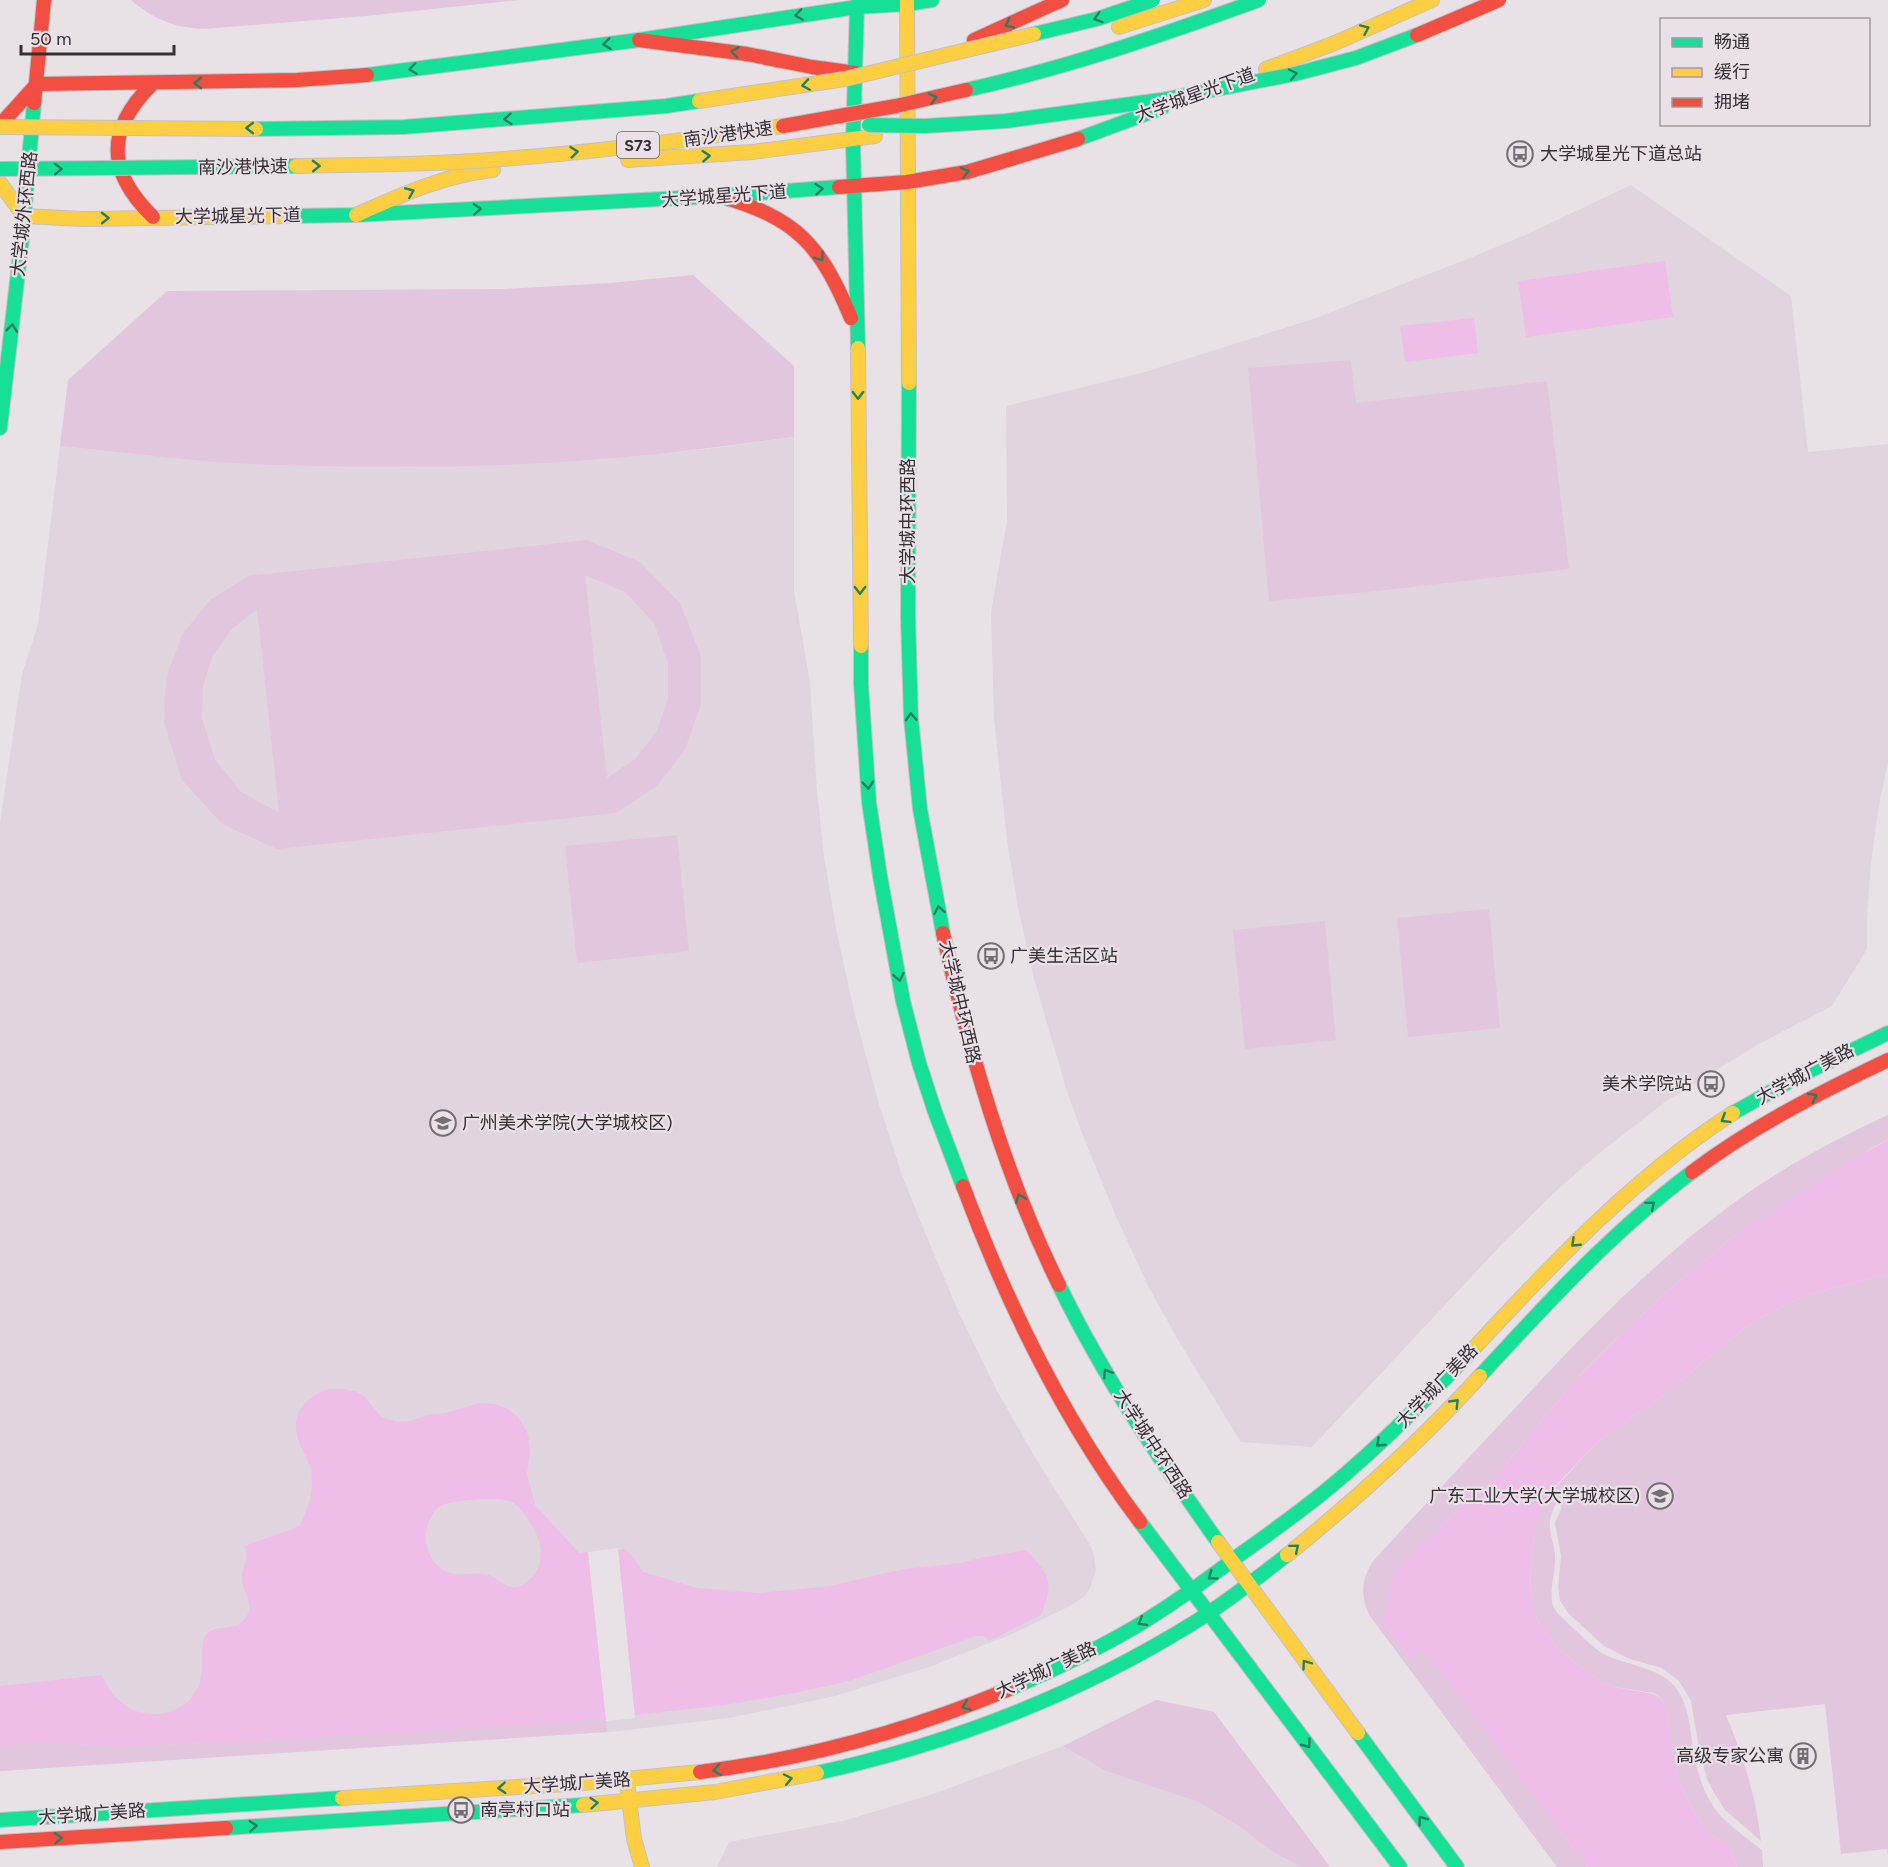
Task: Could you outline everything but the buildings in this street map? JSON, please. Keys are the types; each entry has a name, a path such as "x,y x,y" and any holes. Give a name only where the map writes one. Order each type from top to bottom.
{"main road":[{"name":"大学城外环西路","path":"0,428 24,216 44,0"},
{"path":"0,126 37,84 152,84 359,76 639,40 858,3 932,0"},
{"path":"945,54 1062,0"},
{"name":"南沙港快速","path":"0,126 327,129 404,127 666,106 834,81 1097,19 1154,0"},
{"path":"639,40 747,54 812,68 854,74 1012,52 1122,26 1204,0"},
{"name":"南沙港快速","path":"0,170 354,165 515,158 685,140 798,124 896,106 1017,79 1077,62 1259,0"},
{"name":"大学城星光下道","path":"24,216 83,219 356,215 719,196 907,182 968,172 1058,146 1335,43 1432,0"},
{"path":"798,124 925,126 1006,121 1161,100 1295,74 1356,58 1499,0"},
{"name":"大学城中环西路","path":"907,2 909,681 914,757 922,825 939,915 972,1055 995,1132 1031,1226 1088,1341 1172,1475 1232,1561 1458,1867"},
{"path":"858,3 853,140 858,337 861,684 864,740 869,802 880,876 903,1001 919,1063 938,1122 975,1220 1024,1330 1075,1425 1133,1513 1400,1867"},
{"path":"356,215 432,183 481,171 783,149 1232,81"},
{"path":"152,84 123,118 118,134 118,159 124,181 135,199 153,217"},
{"path":"0,183 24,216"},
{"path":"719,196 759,207 804,237 832,274 858,337"},
{"name":"大学城广美路","path":"0,1820 627,1779 733,1768 837,1746 919,1723 962,1708 1056,1668 1119,1636 1191,1591 1302,1510 1369,1453 1452,1373 1564,1252 1678,1152 1759,1097 1839,1054 1888,1034"},
{"name":"大学城广美路","path":"0,1842 629,1801 714,1792 830,1771 950,1736 1073,1689 1162,1642 1208,1613 1249,1584 1318,1529 1390,1467 1452,1406 1586,1262 1659,1198 1699,1167 1765,1123 1888,1060"},
{"path":"627,1779 634,1839 642,1867"}],"shaded area":[{"path":"131,0 520,0 366,16 204,29 183,27 165,21"},
{"path":"1631,185 1791,296 1808,452 1888,444 1888,763 1871,862 1867,949 1832,1006 1755,1046 1665,1102 1597,1155 1554,1193 1503,1243 1312,1447 1241,1442 1149,1288 1115,1214 1067,1091 1034,979 1019,912 1007,840 994,719 991,612 1007,521 1006,406 1145,372 1313,319 1525,235"},
{"path":"1665,261 1673,317 1526,337 1518,281"},
{"path":"693,275 794,366 794,437 616,458 512,465 432,467 246,464 60,446 68,380 167,291 503,289 610,283"},
{"path":"1474,318 1478,353 1405,362 1400,326"},
{"path":"1351,360 1356,403 1547,381 1569,569 1269,601 1248,368"},
{"name":"广州美术学院(大学城校区)","path":"794,437 794,591 810,682 824,856 836,929 855,1015 879,1104 902,1175 926,1235 959,1313 997,1391 1093,1551 1096,1569 1090,1588 1085,1596 1070,1606 1012,1634 932,1666 835,1696 729,1718 610,1732 0,1771 0,823 22,674 38,625 60,446 271,465 410,467 594,460 707,449"},
{"path":"587,540 640,562 680,603 701,656 701,704 685,750 656,787 616,813 277,849 222,824 182,780 164,723 166,678 182,635 210,600 248,576","holes":["585,575 625,592 654,623 668,664 668,699 657,731 635,759 607,778","257,609 279,811 278,812 241,792 215,759 202,719 203,686 213,655 232,629"]},
{"path":"677,835 689,951 577,963 565,846"},
{"path":"1489,909 1500,1028 1408,1037 1397,918"},
{"path":"1325,921 1336,1040 1245,1049 1233,930"},
{"path":"1888,1115 1888,1140 1873,1147 1738,1233 1670,1289 1618,1337 1579,1376 1488,1485 1451,1516 1394,1573 1386,1614 1381,1619 1410,1659 1424,1648 1588,1867 1557,1867 1369,1615 1363,1593 1366,1574 1374,1560 1543,1378 1656,1266 1749,1192 1817,1150"},
{"path":"1888,1140 1888,1274 1807,1295 1747,1326 1657,1400 1596,1443 1551,1491 1542,1504 1535,1529 1530,1573 1537,1620 1557,1648 1601,1682 1614,1687 1654,1694 1662,1700 1667,1712 1677,1775 1686,1798 1708,1834 1728,1843 1737,1867 1588,1867 1424,1649 1410,1659 1381,1619 1386,1614 1392,1577 1396,1570 1451,1516 1488,1485 1579,1376 1670,1289 1738,1233 1850,1160"},
{"path":"1888,1274 1888,1856 1887,1849 1841,1854 1825,1704 1726,1715 1748,1776 1761,1841 1725,1810 1707,1779 1691,1701 1679,1681 1662,1668 1630,1659 1604,1646 1569,1614 1560,1601 1558,1587 1561,1556 1555,1523 1562,1507 1556,1504 1552,1513 1550,1527 1555,1561 1552,1602 1555,1609 1602,1653 1663,1676 1678,1691 1687,1711 1697,1767 1711,1803 1737,1831 1762,1850 1763,1867 1737,1867 1728,1843 1708,1834 1686,1798 1677,1775 1667,1712 1662,1700 1654,1693 1614,1687 1601,1682 1557,1648 1537,1620 1530,1573 1535,1529 1546,1498 1596,1443 1657,1400 1747,1326 1807,1295"},
{"path":"329,1389 342,1389 357,1392 365,1397 381,1417 397,1422 446,1413 480,1403 495,1404 508,1409 518,1417 528,1434 530,1451 527,1474 535,1505 579,1553 625,1549 643,1572 697,1588 759,1593 830,1586 904,1569 962,1563 1026,1550 1045,1573 1049,1586 1048,1594 1041,1615 989,1641 985,1636 976,1636 849,1681 725,1705 562,1723 240,1742 128,1746 33,1743 0,1746 0,1686 102,1675 113,1694 121,1702 139,1712 150,1714 172,1711 183,1706 192,1698 201,1678 204,1637 212,1630 237,1625 242,1622 249,1611 242,1578 246,1559 244,1546 298,1527 304,1518 311,1496 312,1475 298,1439 296,1421 307,1401","holes":["484,1499 512,1502 527,1517 535,1532 540,1546 540,1562 532,1577 521,1586 505,1585 492,1576 483,1574 448,1573 433,1560 427,1548 427,1528 430,1519 439,1507 459,1501"]},
{"path":"1156,1700 1214,1712 1330,1867 717,1867 729,1842 843,1821 933,1794 1063,1746"},
{"path":"1156,1700 1214,1712 1330,1867 1302,1867 1273,1852 1239,1826 1199,1802 1106,1771 1063,1746"},
{"path":"606,1718 607,1732 0,1771 0,1746 33,1743 128,1746 240,1742 562,1723"}],"pier":[{"path":"618,1548 635,1718 606,1721 588,1552"}],"traffic: fast":[{"path":"858,348 853,140 859,0"},
{"path":"367,75 639,40 857,7 932,0"},
{"path":"1034,34 1097,19 1153,0"},
{"path":"966,90 1040,72 1114,50 1259,0"},
{"path":"869,125 925,126 1006,121 1161,100 1295,74 1356,58 1417,35"},
{"path":"256,129 404,127 666,106 699,101"},
{"path":"0,428 22,238 34,103"},
{"path":"1078,139 1162,108"},
{"path":"0,169 296,166"},
{"path":"293,216 356,215 719,196 839,187"},
{"path":"909,383 908,617 911,718 920,809 943,933"},
{"path":"861,646 861,684 869,802 903,1001 919,1063 963,1186"},
{"path":"1733,1113 1801,1075 1888,1033"},
{"path":"1480,1376 1608,1243 1692,1172"},
{"path":"1059,1285 1113,1385 1218,1542"},
{"path":"1007,1690 1077,1658 1145,1621 1284,1523 1329,1488 1387,1437 1476,1346"},
{"path":"1140,1522 1400,1867"},
{"path":"817,1773 916,1747 1012,1714 1059,1694 1106,1672 1195,1622 1287,1555"},
{"path":"1358,1733 1457,1867"},
{"path":"0,1820 342,1798"},
{"path":"226,1828 583,1805"}],"traffic: slow":[{"path":"907,0 909,383"},
{"path":"1119,27 1204,0"},
{"path":"1266,69 1335,43 1432,0"},
{"path":"699,101 845,79 1034,34"},
{"path":"296,166 433,163 515,158 582,152 783,126"},
{"path":"0,127 256,129"},
{"path":"628,160 752,152 875,136"},
{"path":"356,215 440,181 493,170"},
{"path":"0,183 24,216 83,219 293,216"},
{"path":"858,348 861,646"},
{"path":"1476,1346 1597,1221 1663,1164 1733,1113"},
{"path":"1287,1555 1387,1469 1435,1424 1480,1376"},
{"path":"1218,1542 1358,1733"},
{"path":"342,1798 582,1783 700,1772"},
{"path":"583,1805 715,1792 817,1773"},
{"path":"627,1782 634,1839 642,1867"}],"traffic: jam":[{"path":"34,103 44,0"},
{"path":"974,40 1062,0"},
{"path":"1417,35 1499,0"},
{"path":"639,40 747,54 856,73"},
{"path":"0,125 37,84 297,80 367,75"},
{"path":"152,84 126,118 120,134 118,150 120,167 127,183 153,217"},
{"path":"783,126 896,106 966,90"},
{"path":"839,187 907,182 967,172 1078,139"},
{"path":"719,196 768,214 803,237 828,271 851,318"},
{"path":"943,933 990,1113 1021,1200 1059,1285"},
{"path":"1692,1172 1763,1125 1888,1060"},
{"path":"963,1186 1018,1318 1062,1402 1086,1443 1140,1522"},
{"path":"700,1772 778,1759 856,1742 970,1705 1007,1690"},
{"path":"0,1842 226,1828"}],"place":[{"name":"大学城星光下道总站","path":"1520,154"},
{"name":"广美生活区站","path":"991,956"},
{"name":"美术学院站","path":"1711,1084"},
{"name":"广州美术学院(大学城校区)","path":"443,1123"},
{"name":"广东工业大学(大学城校区)","path":"1660,1496"},
{"name":"高级专家公寓","path":"1803,1756"},
{"name":"南亭村口站","path":"461,1810"}]}
